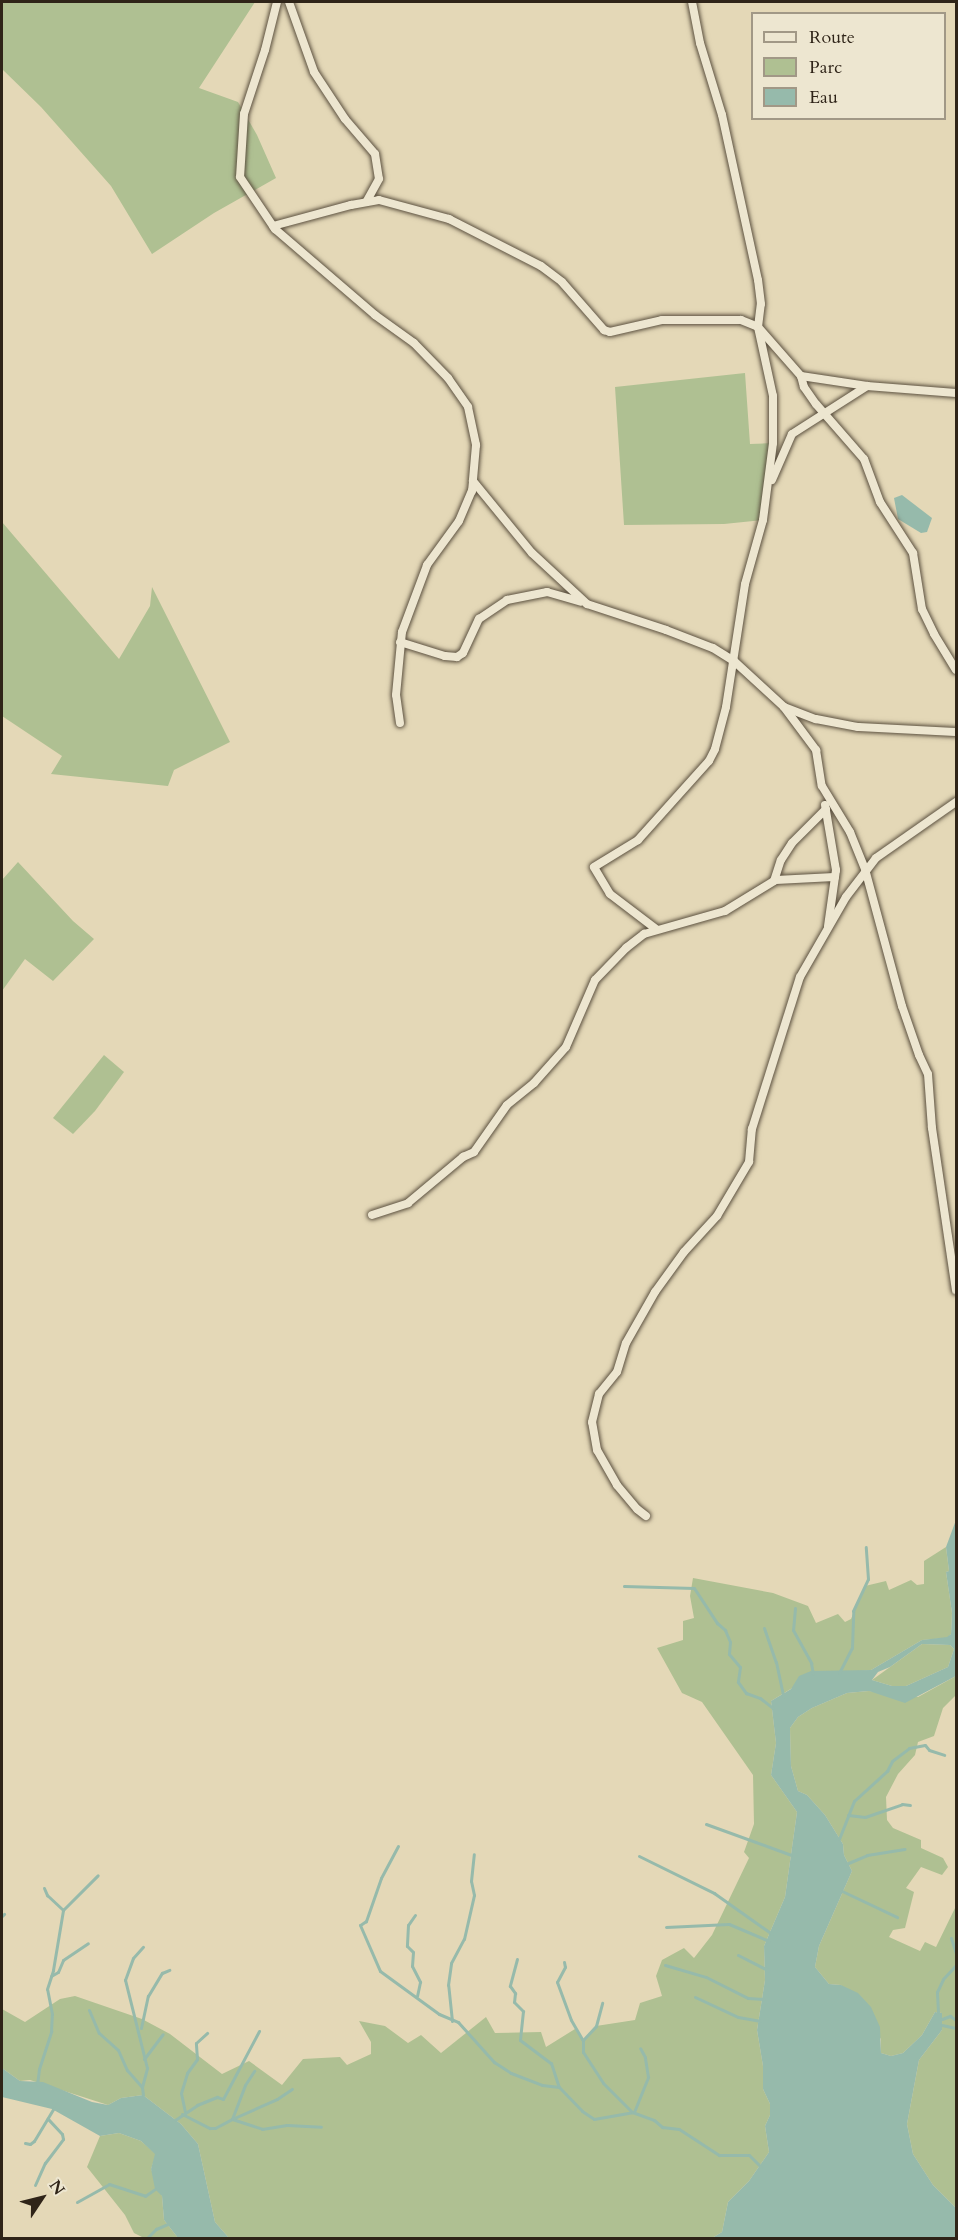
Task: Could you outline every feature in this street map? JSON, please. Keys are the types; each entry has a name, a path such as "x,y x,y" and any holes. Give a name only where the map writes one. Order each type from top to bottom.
{"street":[{"path":"277,2 265,50 244,114 240,177 273,226 375,315 414,343 448,378 468,407 475,436 472,491 459,521 427,565 412,600 400,642 396,695 400,723"},
{"path":"289,2 314,72 345,119 375,154 379,179 366,202"},
{"path":"656,929 610,894 594,867 638,840 709,761 715,749 726,707 745,584 754,561 768,491 773,444 773,396 758,327 761,304 754,258 722,115 700,43 692,2"},
{"path":"273,226 379,200 449,219 517,252 562,282 596,322 610,332 662,320 739,320 758,327 801,376 804,387 864,459 880,502 913,553 922,609 934,634 957,670"},
{"path":"801,376 867,386 957,393"},
{"path":"768,491 789,438 867,386"},
{"path":"473,481 532,553 587,604"},
{"path":"400,642 445,657 457,657 463,653 479,619 507,600 547,592 666,630 713,648 734,661 783,707 816,750 835,877 827,932"},
{"path":"783,707 816,720 858,727 957,732"},
{"path":"822,786 850,832 865,869 902,1006 918,1055 928,1074 932,1128 957,1290"},
{"path":"646,1516 617,1485 597,1450 592,1422 599,1394 617,1372 626,1343 655,1292 684,1251 717,1216 749,1162 752,1130 800,977 846,897 865,869 876,858 957,802"},
{"path":"775,880 780,863 792,843 826,809"},
{"path":"372,1215 408,1203 463,1157 474,1152 507,1106 534,1083 566,1047 595,980 626,948 644,934 725,911 775,880 835,877"}],"green space":[{"path":"2,2 255,2 199,88 238,102 257,135 276,178 214,213 152,254 111,186 41,107 2,69"},
{"path":"745,373 750,444 773,443 763,520 724,524 624,525 615,387"},
{"path":"2,522 119,659 150,606 152,587 230,742 174,770 168,786 51,774 62,756 2,716"},
{"path":"18,862 73,921 94,939 53,981 25,959 2,991 2,880"},
{"path":"104,1055 124,1072 95,1111 73,1134 53,1118"},
{"path":"946,1547 949,1571 946,1572 952,1613 951,1634 947,1638 922,1640 871,1670 820,1671 771,1701 776,1743 771,1775 797,1812 785,1897 764,1946 765,1980 757,2030 763,2066 763,2089 770,2104 770,2115 765,2126 769,2152 749,2181 728,2202 722,2232 712,2238 229,2238 215,2222 198,2144 181,2124 143,2095 121,2098 108,2105 30,2080 20,2081 2,2068 2,2009 25,2022 60,1999 75,1996 142,2019 170,2034 222,2074 249,2061 282,2085 303,2059 340,2057 347,2065 371,2054 371,2042 359,2021 385,2026 408,2043 421,2035 441,2053 486,2017 495,2033 541,2032 546,2047 575,2029 583,2040 596,2026 635,2020 640,2003 662,1996 656,1976 662,1960 684,1948 694,1958 712,1935 749,1858 744,1852 754,1824 753,1775 702,1702 682,1693 657,1648 683,1640 683,1621 694,1618 690,1596 693,1578 773,1593 808,1606 816,1623 838,1614 845,1622 851,1619 865,1586 886,1581 889,1590 911,1580 917,1585 924,1584 924,1561"},
{"path":"922,1644 950,1645 954,1649 948,1667 906,1686 892,1686 872,1680"},
{"path":"956,1676 956,1695 943,1708 934,1736 918,1742 915,1755 898,1774 886,1797 887,1820 893,1828 921,1840 921,1848 943,1858 948,1867 942,1875 921,1867 906,1888 914,1892 905,1928 893,1930 889,1937 920,1951 925,1942 936,1947 956,1906 956,2208 933,2185 913,2154 907,2124 919,2060 942,2030 942,2013 935,2012 922,2035 903,2053 891,2056 881,2053 881,2039 841,1985 829,1984 815,1967 819,1946 852,1871 844,1855 843,1844 825,1815 807,1795 798,1791 791,1766 790,1728 798,1717 812,1708 847,1693 869,1691 918,1697"},
{"path":"119,2133 141,2141 156,2154 151,2169 162,2196 164,2220 178,2238 144,2238 134,2233 125,2215 87,2167 100,2136"}],"water":[{"path":"902,495 932,518 927,532 921,533 898,519 894,498"},
{"path":"956,1520 956,1676 905,1703 869,1691 847,1693 812,1708 798,1717 790,1728 791,1766 798,1791 807,1795 825,1815 843,1844 844,1855 852,1871 819,1946 815,1967 829,1984 841,1985 858,1993 871,2007 880,2027 881,2053 891,2056 903,2053 922,2035 935,2012 942,2013 942,2030 919,2060 907,2124 913,2154 933,2185 956,2208 956,2238 712,2238 722,2232 728,2202 749,2181 769,2152 765,2126 770,2115 770,2104 763,2089 763,2066 757,2030 765,1980 764,1946 785,1897 797,1812 771,1775 776,1743 771,1701 791,1689 799,1676 811,1671 871,1670 922,1640 947,1637 951,1634 952,1613 946,1572 949,1571 946,1547","holes":["922,1644 950,1645 954,1649 948,1667 906,1686 892,1686 872,1680 878,1672 890,1667"]},
{"path":"2,2068 20,2081 43,2082 92,2102 108,2105 121,2098 143,2095 181,2124 198,2144 215,2222 229,2238 178,2238 164,2220 162,2196 155,2189 151,2169 155,2154 141,2141 119,2133 100,2136 52,2109 2,2097"}],"waterway":[{"path":"839,1673 852,1648 853,1611 868,1579 866,1547"},
{"path":"624,1586 694,1588 717,1623 725,1630 730,1642 729,1654 740,1667 738,1682 746,1693 760,1698 773,1708"},
{"path":"795,1608 793,1630 811,1663 813,1674"},
{"path":"764,1628 776,1662 783,1696"},
{"path":"839,1839 854,1801 887,1771 892,1761 909,1748 925,1745 929,1750 944,1755"},
{"path":"848,1815 865,1817 902,1804 910,1805"},
{"path":"706,1824 791,1855"},
{"path":"398,1846 381,1878 366,1921 360,1925 380,1971 439,2014 458,2022 494,2062 511,2073 542,2085 559,2087 582,2111 594,2119 632,2112"},
{"path":"846,1864 867,1855 905,1849"},
{"path":"452,2021 448,1985 451,1963 464,1939 474,1895 471,1881 474,1854"},
{"path":"639,1856 714,1893 772,1934"},
{"path":"37,2085 39,2069 51,2031 52,2014 47,1989 53,1970 63,1910 98,1875"},
{"path":"44,1888 47,1895 63,1910"},
{"path":"842,1891 897,1917"},
{"path":"415,1915 408,1925 407,1946 413,1952 412,1966 420,1982 417,1996"},
{"path":"666,1927 729,1924 769,1941"},
{"path":"951,1938 956,1953"},
{"path":"51,1976 58,1972 63,1960 88,1943"},
{"path":"142,2087 147,2068 125,1980 133,1958 143,1947"},
{"path":"738,1955 768,1970"},
{"path":"517,1959 510,1986 515,1993 514,2002 523,2011 520,2040 551,2063 559,2087"},
{"path":"564,1962 565,1967 557,1982 571,2020 583,2041 583,2052 603,2083 632,2112 654,2120 662,2127 679,2129 719,2155 749,2155 761,2167"},
{"path":"665,1965 706,1977 748,1998 764,1999"},
{"path":"938,2012 937,1992 943,1979 956,1965"},
{"path":"141,2028 148,1996 162,1973 169,1970"},
{"path":"695,1997 738,2017 761,2021"},
{"path":"583,2040 596,2026 602,2003"},
{"path":"89,2010 99,2033 118,2050 127,2070 142,2087 143,2095"},
{"path":"942,2019 950,2016 956,2020"},
{"path":"942,2025 956,2028"},
{"path":"175,2120 197,2105 217,2097 223,2099 259,2031"},
{"path":"185,2112 181,2093 187,2073 197,2059 196,2043 207,2033"},
{"path":"144,2059 163,2034"},
{"path":"634,2112 648,2077 645,2057 640,2048"},
{"path":"232,2119 245,2085 254,2071"},
{"path":"232,2119 277,2099 292,2089"},
{"path":"25,2143 30,2144 34,2141 54,2108"},
{"path":"182,2114 210,2128 215,2128 232,2119 262,2129 287,2125 321,2127"},
{"path":"35,2185 45,2163 63,2139 62,2134 48,2119"},
{"path":"77,2202 109,2184 145,2196 155,2189"},
{"path":"147,2238 156,2229 168,2224"}]}
